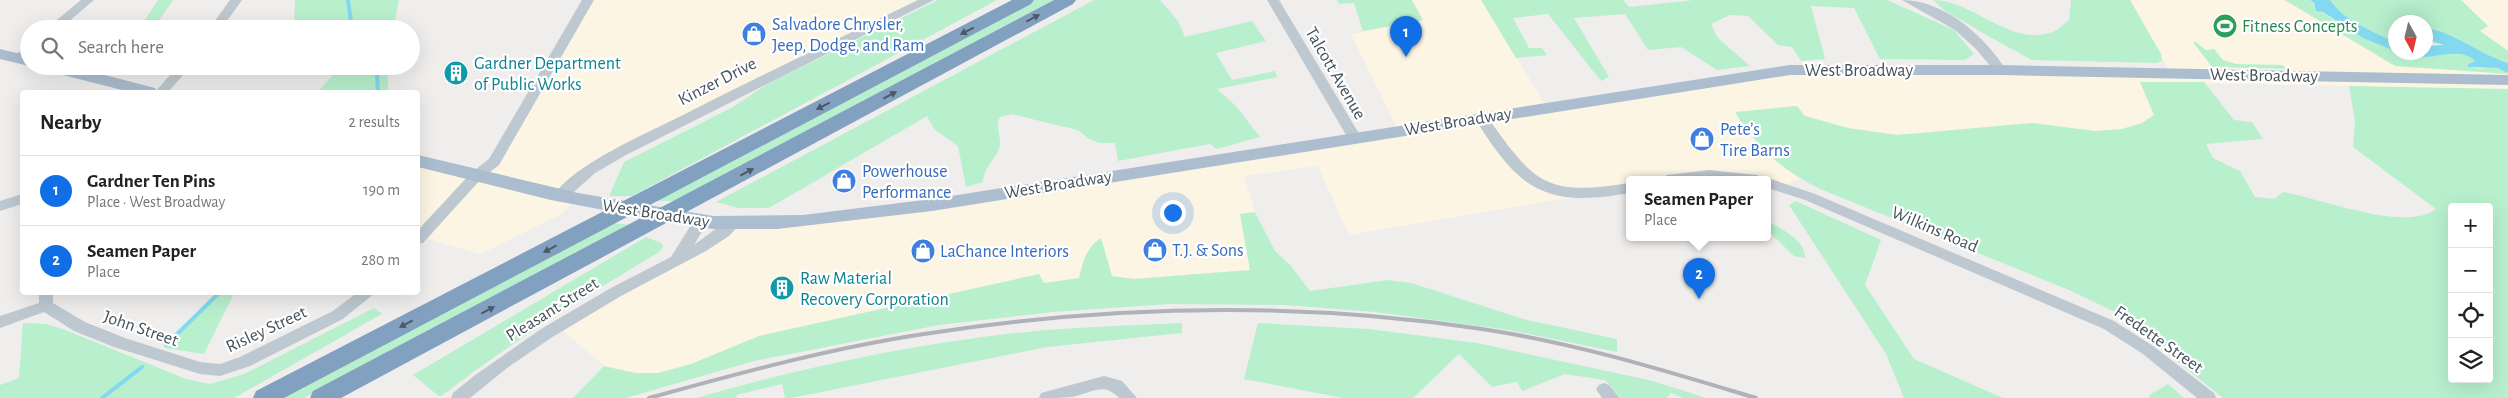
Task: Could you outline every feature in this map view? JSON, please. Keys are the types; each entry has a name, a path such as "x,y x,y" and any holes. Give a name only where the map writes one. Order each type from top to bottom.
{"highway":[{"path":"264,398 1026,0"},
{"path":"321,398 1067,0"},
{"path":"339,398 464,323"}],"main road":[{"path":"0,54 20,56"},
{"name":"West Broadway","path":"420,162 560,197 700,222 734,223 833,219 871,214 1480,117 1790,70 2000,70 2508,80"},
{"path":"84,75 141,90"}],"street":[{"path":"63,20 88,0"},
{"path":"222,20 236,0"},
{"path":"420,237 476,176 494,162 588,0"},
{"name":"Kinzer Drive","path":"560,197 590,170 620,152 768,76 928,0"},
{"name":"Talcott Avenue","path":"1273,0 1354,137"},
{"path":"1908,0 1936,12 1963,29 1980,43 2000,70"},
{"path":"163,90 177,75"},
{"path":"1480,117 1518,170 1540,186 1583,195 1626,189"},
{"path":"1701,176 1719,176"},
{"name":"Wilkins Road","path":"1771,184 1810,197 2087,314"},
{"path":"0,206 20,200"},
{"name":"Pleasant Street","path":"671,262 686,247 700,222"},
{"name":"Pleasant Street","path":"459,398 505,361 553,328 719,237 734,223"},
{"name":"Risley Street","path":"200,368 220,370 245,362 338,315 365,295"},
{"path":"0,322 46,299"},
{"name":"John Street","path":"46,299 61,318 96,333 200,368"},
{"name":"Fredette Street","path":"2087,314 2139,344 2208,398"},
{"path":"1047,398 1095,384 1114,384 1129,398"}],"shaded area":[{"path":"588,0 928,0 621,152 560,197 576,200 560,215 480,254 420,237 420,162 476,176 489,168"},
{"path":"1412,0 1481,0 1547,107 1790,70 2170,72 2130,0 2283,0 2395,66 2508,73 2508,94 2349,86 2140,82 2154,115 2142,123 2122,129 2095,131 2032,123 1897,135 1848,128 1805,116 1797,106 1736,112 1751,136 1776,162 1800,179 1783,186 1771,184 1771,176 1626,176 1626,189 1349,235 1318,166 1244,176 1255,212 1240,215 1250,270 1133,279 1112,276 658,373 635,373 606,367 556,325 734,223 833,219 1398,130 1351,34 1422,21"},
{"path":"2461,0 2508,0 2508,51 2480,31 2488,26"}],"green space":[{"path":"158,0 173,0 159,20 145,20"},
{"path":"295,0 399,0 395,20 294,20"},
{"path":"938,0 997,0 632,196 609,196 624,162 733,107 769,83"},
{"path":"1034,0 1054,0 674,201 654,201"},
{"path":"1094,0 1160,0 1178,21 1185,37 1252,21 1266,41 1216,53 1232,80 1275,71 1277,77 1217,89 1236,106 1260,137 1217,149 1210,144 1118,161 1115,143 1099,143 1089,139 1078,130 1011,114 1000,117 998,127 1000,145 986,171 983,182 966,187 958,146 934,129 927,116 769,208 738,208 716,202"},
{"path":"1337,0 1412,0 1423,20 1363,31 1354,3 1339,4"},
{"path":"1481,0 1623,0 1629,7 1694,0 1887,0 1954,30 1974,54 1965,60 1880,59 1854,8 1811,6 1825,59 1801,61 1792,47 1778,45 1748,16 1730,15 1711,24 1717,37 1750,66 1717,70 1681,47 1648,50 1625,14 1574,18 1609,77 1601,81 1548,14 1513,18 1529,48 1542,48 1547,55 1516,58"},
{"path":"1933,0 1948,2 1962,7 2019,33 2034,35 2052,32 2069,20 2071,0 2130,0 2161,54 2162,61 2157,63 2032,60 1944,10"},
{"path":"2285,0 2310,0 2318,10 2366,38 2388,48 2388,60 2433,60 2433,55 2463,54 2476,61 2467,65 2477,68 2500,68 2508,74 2395,66"},
{"path":"2330,0 2461,0 2488,26 2480,31 2508,51 2508,63 2433,30 2433,15 2388,15 2388,39 2360,25 2336,8"},
{"path":"2193,42 2196,42 2206,50 2214,49 2223,60 2236,64 2282,65 2287,69 2212,67"},
{"path":"387,75 387,90 320,90 332,76"},
{"path":"2140,82 2204,82 2234,120 2252,122 2263,139 2206,144 2213,158 2240,171 2255,197 2274,199 2283,192 2362,212 2404,217 2422,215 2436,209 2353,147 2355,121 2349,86 2508,89 2508,398 2223,398 2115,312 2069,290 1820,189 1807,182 1772,157 1752,136 1735,112 1797,106 1805,116 1848,128 1897,135 2032,123 2095,131 2122,129 2142,123 2154,115"},
{"path":"1796,201 1881,240 1865,285 1914,359 2003,398 1904,398 1886,354 1789,205"},
{"path":"1255,212 1275,251 1291,266 1310,291 1388,280 1411,283 1527,320 1617,339 1617,352 1509,330 1375,312 1285,305 1170,304 1053,312 939,325 754,361 626,398 573,398 604,366 635,373 658,373 691,364 759,336 1039,274 1044,283 1079,278 1089,251 1101,238 1112,276 1133,279 1250,270 1240,214"},
{"path":"613,223 631,225 304,398 281,398"},
{"path":"1771,223 1797,240 1804,252 1805,258 1794,256 1771,234"},
{"path":"646,237 661,243 663,247 659,252 548,321 440,397 413,375"},
{"path":"220,295 233,295 204,354 165,348"},
{"path":"374,308 382,314 234,398 0,398 0,385 19,378 23,323 46,324 63,329 186,379 210,384 244,374"},
{"path":"1182,323 1182,333 1047,347 791,398 785,398 782,384 736,395 737,398 696,398 838,362 946,342 1032,331"},
{"path":"1258,323 1369,329 1477,343 1653,381 1706,398 1683,398 1671,393 1667,398 1621,398 1605,380 1565,374 1522,391 1517,382 1492,387 1459,354 1413,398 1343,398 1244,379"},
{"path":"2168,384 2184,398 2148,398 2151,394"}],"water":[{"path":"2310,0 2330,0 2344,15 2388,39 2388,48 2363,38 2323,12 2316,11 2314,3"},
{"path":"2433,30 2447,34 2508,63 2508,73 2498,68 2468,67 2467,65 2475,61 2463,55 2449,54 2433,56 2433,46 2444,45 2433,42"}],"waterway":[{"path":"348,0 351,20"},
{"path":"377,75 378,90"},
{"path":"166,345 217,295"},
{"path":"102,398 142,367"}],"railway":[{"path":"649,398 751,370 855,346 924,334 1063,317 1203,310 1343,314 1482,329 1586,350 1756,398"}],"place":[{"name":"Fitness Concepts","path":"2225,26"},
{"name":"Salvadore Chrysler, Jeep, Dodge, and Ram","path":"754,34"},
{"name":"Gardner Ten Pins","path":"1406,57"},
{"name":"Gardner Department of Public Works","path":"456,73"},
{"name":"Pete’s Tire Barns","path":"1702,139"},
{"name":"Powerhouse Performance","path":"844,181"},
{"name":"T.J. & Sons","path":"1155,250"},
{"name":"LaChance Interiors","path":"923,251"},
{"name":"Raw Material Recovery Corporation","path":"782,288"},
{"name":"Seamen Paper","path":"1699,299"}]}
